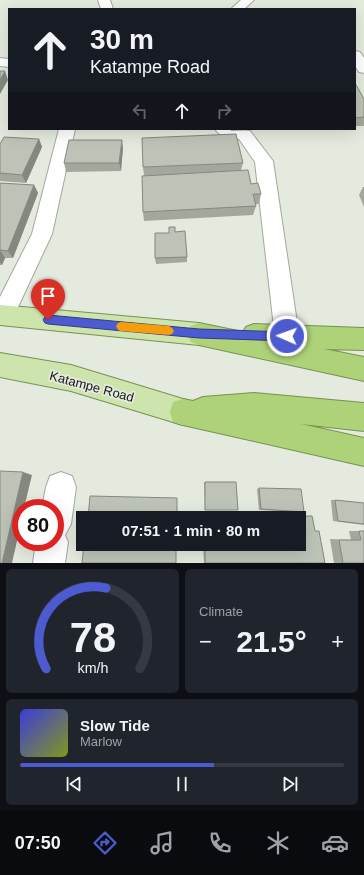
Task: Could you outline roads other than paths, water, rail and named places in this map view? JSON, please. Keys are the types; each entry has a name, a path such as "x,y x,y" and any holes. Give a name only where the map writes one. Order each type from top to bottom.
{"highway":[{"path":"199,334 364,339"},
{"path":"199,334 364,369"},
{"path":"183,412 254,406 364,417"},
{"path":"183,412 364,452"}],"main road":[{"path":"2,315 199,334"},
{"name":"Katampe Road","path":"0,365 71,378 183,412"}],"street":[{"path":"238,8 248,0"},
{"path":"356,57 364,69"},
{"path":"2,315 42,234 68,130"},
{"path":"225,130 230,133 244,135 264,161 287,336"},
{"path":"59,499 61,487"},
{"path":"49,563 51,551"}]}
